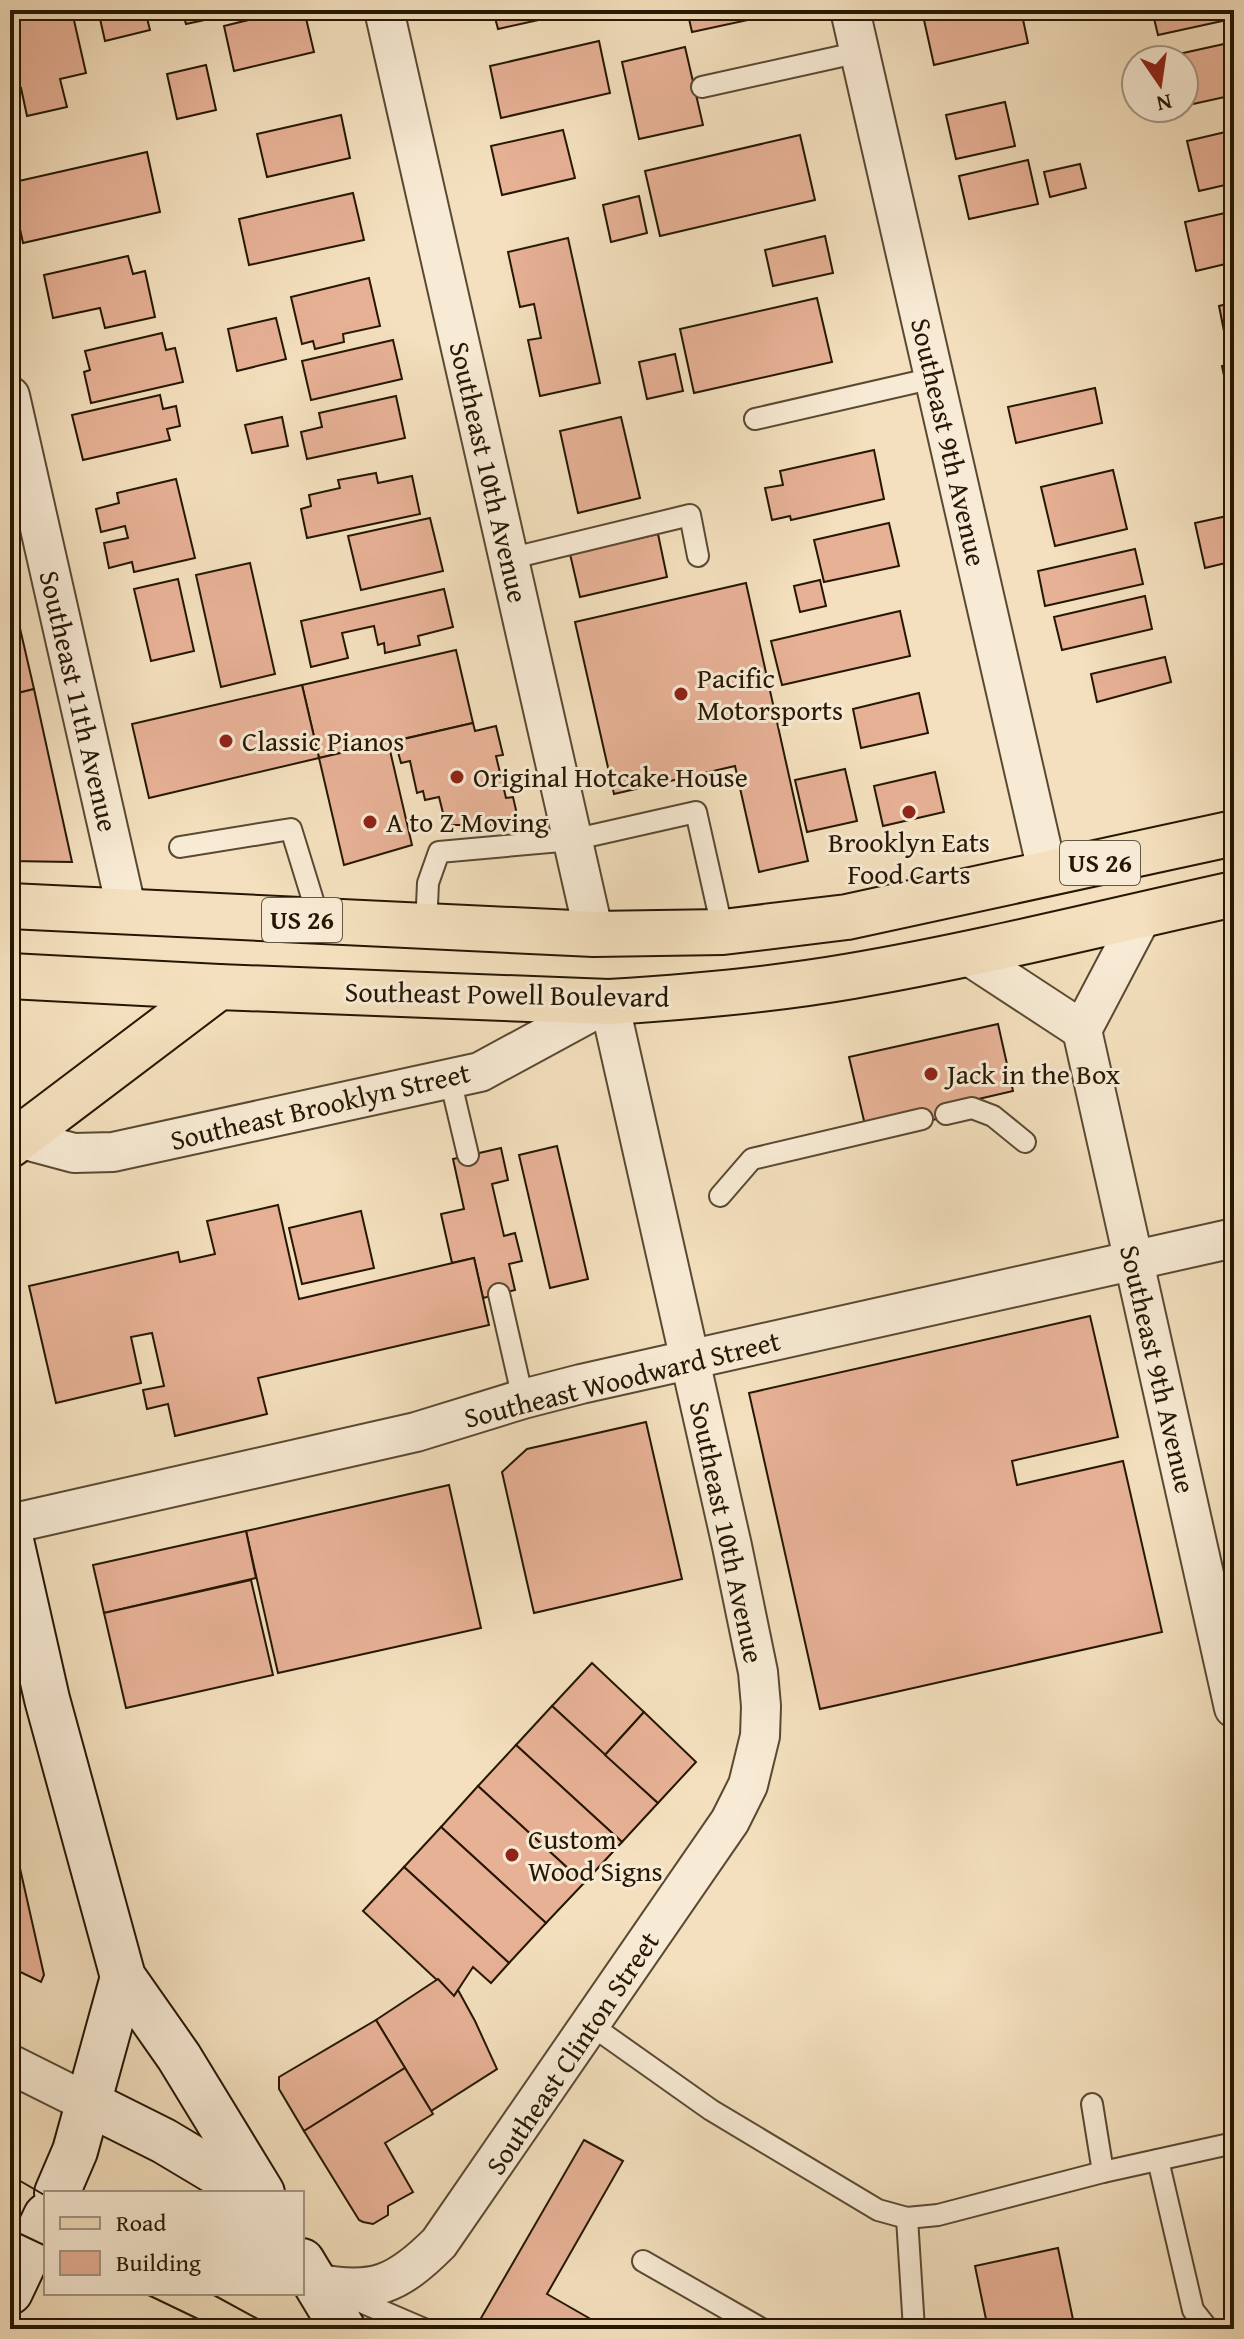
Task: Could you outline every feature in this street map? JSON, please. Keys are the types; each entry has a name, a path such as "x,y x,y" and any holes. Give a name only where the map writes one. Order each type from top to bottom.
{"main road":[{"name":"US 26","path":"10,906 594,934 723,932 847,917 1234,833"},
{"name":"Southeast Powell Boulevard","path":"10,976 609,1002 735,992 851,976 966,954 1234,894"},
{"path":"609,1002 673,933"},
{"path":"537,999 594,934"},
{"path":"14,1142 219,987"},
{"path":"10,1536 21,1636 47,1699 123,1977 179,2057 261,2191"},
{"path":"58,2191 75,2151 123,1977"},
{"path":"88,2103 164,2141 248,2191"},
{"path":"10,2292 44,2220"},
{"path":"308,2272 343,2329"}],"street":[{"name":"Southeast 10th Avenue","path":"384,10 594,934"},
{"name":"Southeast 9th Avenue","path":"850,10 1048,875"},
{"name":"Southeast 11th Avenue","path":"10,396 127,912"},
{"path":"966,954 1082,1030 1143,914"},
{"name":"Southeast 10th Avenue","path":"609,1002 758,1672 760,1736"},
{"name":"Southeast Brooklyn Street","path":"14,1142 74,1153 113,1152 480,1072 609,1002"},
{"name":"Southeast 9th Avenue","path":"1082,1030 1234,1708"},
{"name":"Southeast Woodward Street","path":"10,1524 416,1432 523,1399 689,1359 1234,1238"},
{"name":"Southeast Clinton Street","path":"308,2272 348,2289 374,2287 398,2277 424,2258 453,2225 730,1821 748,1785 760,1736"},
{"path":"10,2064 88,2103"}],"lane":[{"path":"702,87 860,52"},
{"path":"755,419 934,378"},
{"path":"508,559 690,515 698,556"},
{"path":"426,927 428,883 439,852 572,840 696,812 723,932"},
{"path":"180,847 291,829 319,920"},
{"path":"450,1079 468,1155"},
{"path":"946,1114 972,1108 993,1116 1025,1142"},
{"path":"720,1196 752,1159 922,1119"},
{"path":"499,1294 523,1399"},
{"path":"591,2025 711,2110 878,2210 907,2218 938,2215 1103,2172 1234,2143"},
{"path":"1092,2104 1103,2172"},
{"path":"1158,2160 1193,2310 1208,2329"},
{"path":"907,2218 914,2329"},
{"path":"643,2261 762,2329"},
{"path":"308,2272 424,2329"}],"building":[{"path":"10,10 64,10 66,18 73,16 86,73 60,79 67,107 27,116 21,88 10,90"},
{"path":"98,10 145,10 150,30 105,41"},
{"path":"182,10 237,10 237,13 186,24"},
{"path":"289,10 304,10 314,52 234,71 224,26"},
{"path":"493,10 584,10 498,29"},
{"path":"687,10 779,10 780,13 692,32"},
{"path":"967,10 1021,10 1028,43 934,65 924,20"},
{"path":"1152,10 1225,10 1227,20 1158,35"},
{"path":"599,41 610,93 501,118 490,66"},
{"path":"1233,42 1234,95 1200,102 1200,49"},
{"path":"685,47 703,125 639,139 622,62"},
{"path":"206,65 216,110 177,119 167,74"},
{"path":"1005,102 1015,146 956,159 946,115"},
{"path":"341,115 350,158 267,177 257,134"},
{"path":"563,130 575,178 502,195 491,146"},
{"path":"1234,130 1234,183 1199,191 1187,141"},
{"path":"800,135 815,200 660,236 645,171"},
{"path":"147,152 160,212 23,243 10,183"},
{"path":"1028,160 1038,204 969,219 959,176"},
{"path":"1080,164 1086,188 1050,197 1044,172"},
{"path":"353,193 364,240 249,265 239,219"},
{"path":"639,196 647,233 611,242 603,205"},
{"path":"1234,211 1234,262 1196,271 1185,222"},
{"path":"825,236 833,273 773,286 765,250"},
{"path":"568,238 600,383 540,396 528,340 541,338 534,304 520,307 508,252"},
{"path":"128,256 133,274 145,271 155,317 105,328 100,308 53,318 44,275"},
{"path":"369,278 380,326 343,334 344,342 315,349 313,341 302,344 291,297"},
{"path":"817,298 832,362 694,393 680,329"},
{"path":"1234,302 1234,329 1224,331 1219,306"},
{"path":"276,318 286,359 237,371 228,329"},
{"path":"162,333 166,350 175,348 183,382 91,403 84,372 90,370 85,351"},
{"path":"393,340 402,379 311,400 302,361"},
{"path":"675,354 683,391 647,399 639,362"},
{"path":"1234,364 1234,407 1231,408 1222,366"},
{"path":"1095,388 1102,423 1016,443 1008,407"},
{"path":"160,395 163,409 176,406 180,426 167,429 170,440 83,460 72,415"},
{"path":"396,396 405,438 307,459 301,432 322,427 319,413"},
{"path":"282,417 288,446 252,453 245,425"},
{"path":"621,417 640,498 578,513 560,431"},
{"path":"874,450 884,499 791,520 790,516 772,520 765,488 783,485 780,471"},
{"path":"1113,470 1127,529 1055,546 1041,487"},
{"path":"376,473 378,483 412,476 420,514 307,538 301,509 311,506 309,495 340,488 338,480"},
{"path":"176,479 195,558 134,572 132,562 109,568 104,543 128,538 125,526 101,532 96,509 119,503 117,493"},
{"path":"1227,516 1234,561 1205,568 1195,523"},
{"path":"430,518 443,571 361,590 348,536"},
{"path":"889,523 899,566 824,582 814,540"},
{"path":"658,534 667,577 580,597 570,554"},
{"path":"1135,549 1143,584 1045,606 1038,571"},
{"path":"250,563 275,674 221,687 196,575"},
{"path":"178,579 194,651 151,661 134,589"},
{"path":"820,580 826,606 800,612 794,586"},
{"name":"Pacific Motorsports","path":"746,583 808,861 759,872 735,766 614,794 575,622"},
{"path":"10,585 34,689 10,695"},
{"path":"444,589 453,627 418,636 420,645 385,653 384,643 378,645 374,626 342,633 348,658 311,667 301,621"},
{"path":"1145,596 1152,629 1062,650 1054,617"},
{"path":"900,611 910,656 782,685 771,641"},
{"name":"Classic Pianos","path":"456,650 473,723 319,758 302,685"},
{"path":"1165,657 1171,682 1097,702 1091,674"},
{"name":"Classic Pianos","path":"302,685 319,758 149,798 132,724"},
{"path":"34,689 72,862 10,861 10,695"},
{"path":"919,693 928,733 861,748 853,709"},
{"name":"Original Hotcake House","path":"473,723 475,731 496,726 503,755 496,756 506,798 513,797 516,810 514,817 505,825 446,825 439,797 425,800 423,791 417,793 410,761 401,763 395,741"},
{"name":"A to Z Moving","path":"388,742 412,845 344,865 319,758"},
{"path":"845,769 857,821 807,832 795,780"},
{"path":"935,772 944,812 883,826 874,786"},
{"name":"Jack in the Box","path":"998,1024 1013,1091 944,1107 946,1117 923,1122 865,1125 849,1057"},
{"path":"557,1146 588,1279 550,1288 519,1155"},
{"path":"501,1148 508,1180 492,1184 504,1236 515,1233 522,1261 509,1264 515,1290 483,1298 474,1258 452,1263 441,1214 464,1209 453,1159"},
{"path":"278,1205 299,1299 474,1258 489,1325 258,1378 267,1414 175,1436 168,1404 147,1409 143,1390 164,1386 152,1333 131,1337 141,1383 56,1403 29,1286 178,1252 180,1262 215,1254 207,1221"},
{"path":"361,1211 374,1268 302,1284 289,1228"},
{"path":"1090,1316 1118,1437 1012,1461 1017,1485 1123,1461 1162,1632 820,1709 749,1393"},
{"path":"646,1422 682,1579 534,1613 502,1472 527,1449"},
{"path":"449,1485 481,1628 278,1673 246,1531"},
{"path":"246,1531 256,1578 104,1613 93,1565"},
{"path":"251,1580 273,1675 126,1708 104,1613"},
{"path":"592,1663 644,1712 605,1755 552,1706"},
{"path":"552,1706 658,1803 622,1842 516,1745"},
{"path":"644,1712 696,1762 658,1803 605,1755"},
{"path":"516,1745 622,1842 584,1883 478,1786"},
{"name":"Custom Wood Signs","path":"478,1786 584,1883 546,1923 441,1827"},
{"path":"441,1827 546,1923 509,1963 404,1867"},
{"path":"10,1852 17,1855 44,1975 41,1982 10,1967"},
{"path":"404,1867 509,1963 491,1983 473,1967 454,1996 363,1911"},
{"path":"438,1979 454,1996 458,1990 497,2069 431,2111 376,2020"},
{"path":"376,2020 405,2068 304,2131 279,2089 279,2077"},
{"path":"405,2068 433,2114 385,2143 413,2192 388,2206 388,2215 373,2224 363,2222 304,2131"},
{"path":"584,2140 623,2161 547,2294 608,2329 485,2329 477,2325"},
{"path":"1058,2248 1075,2329 988,2329 975,2266"}],"tram line":[{"path":"10,2175 44,2195"},
{"path":"10,2229 44,2245"},
{"path":"148,2295 219,2329"},
{"path":"214,2295 276,2329"}],"place":[{"name":"Pacific Motorsports","path":"681,694"},
{"name":"Classic Pianos","path":"226,741"},
{"name":"Original Hotcake House","path":"457,777"},
{"name":"Brooklyn Eats Food Carts","path":"909,812"},
{"name":"A to Z Moving","path":"370,822"},
{"name":"Jack in the Box","path":"931,1074"},
{"name":"Custom Wood Signs","path":"512,1855"}]}
